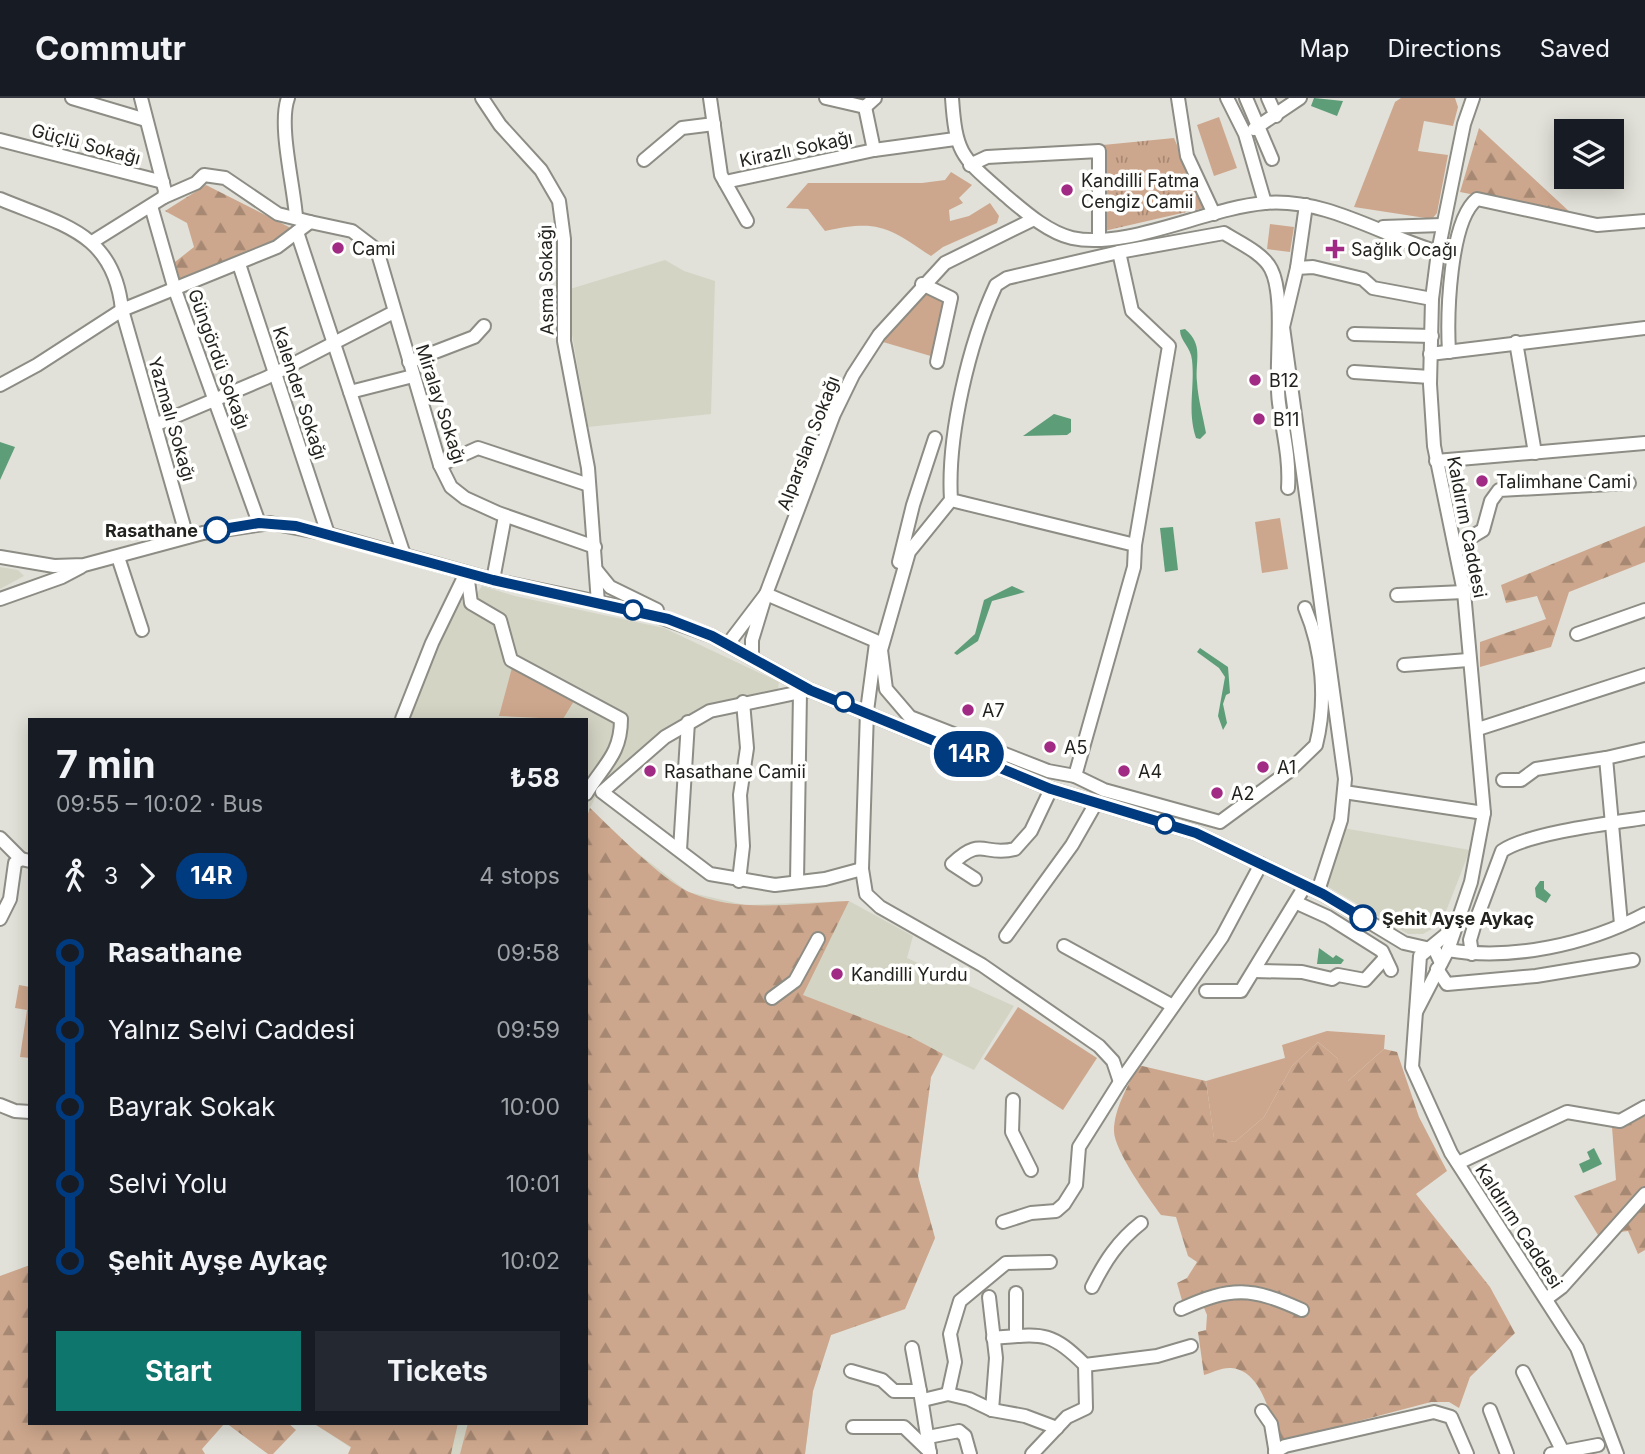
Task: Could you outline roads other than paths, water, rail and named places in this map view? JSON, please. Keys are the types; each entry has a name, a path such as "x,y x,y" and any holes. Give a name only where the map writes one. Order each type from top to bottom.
{"street":[{"path":"72,98 146,120"},
{"path":"141,98 163,182 164,197"},
{"path":"288,98 285,106 286,134 296,217"},
{"name":"Asma Sokağı","path":"482,98 500,125 541,170 559,201 564,239 564,341 589,485 598,603"},
{"name":"Kirazlı Sokağı","path":"710,98 725,182 747,221"},
{"path":"826,98 865,107 875,98"},
{"path":"952,98 955,139 961,154 1034,219 1071,238 1110,239 1265,203 1306,205 1375,226 1438,252"},
{"path":"1178,98 1187,156 1214,214"},
{"path":"1227,98 1245,134 1265,203"},
{"path":"1246,98 1272,159"},
{"path":"1268,98 1276,116"},
{"path":"1245,134 1300,98"},
{"name":"Kaldırım Caddesi","path":"1416,1012 1448,950 1471,882 1484,813 1478,729 1468,660 1464,592 1436,461 1430,377 1432,299 1438,252 1469,100"},
{"name":"Kirazlı Sokağı","path":"865,107 874,150"},
{"path":"644,160 682,128 714,124"},
{"name":"Kirazlı Sokağı","path":"725,182 874,150 955,139"},
{"name":"Güçlü Sokağı","path":"0,140 163,182"},
{"path":"970,164 987,157 1099,151 1099,239"},
{"name":"Miralay Sokağı","path":"92,242 164,197 195,183 204,175 225,178 278,214 352,231 377,250 440,464 451,487 465,498 505,516 595,547"},
{"path":"0,199 78,232 92,242"},
{"path":"1449,352 1447,309 1458,228 1470,205 1478,199 1597,225 1645,221"},
{"path":"1306,205 1297,268 1283,327 1345,779 1341,820 1318,891"},
{"name":"Güngördü Sokağı","path":"151,206 175,290 217,399 259,523"},
{"name":"Alparslan Sokağı","path":"752,657 752,640 765,594 845,391 879,335 922,284 951,258 1034,219"},
{"path":"0,385 37,365 122,310 276,247 310,222"},
{"path":"1375,226 1442,225"},
{"path":"298,232 404,555"},
{"path":"1288,488 1290,463 1279,402 1276,297 1271,268 1254,252 1224,233 1119,252 1007,278 996,285 969,367 950,452 951,500 909,552 881,650 886,689 910,717 1048,771 1075,776 1104,790 1220,822 1248,803 1316,745 1322,723 1323,699 1318,649 1305,608"},
{"name":"Yazmalı Sokağı","path":"92,242 119,281 122,310 187,537"},
{"path":"1075,776 1134,567 1135,544 1169,346 1132,311 1119,252"},
{"name":"Kalender Sokağı","path":"239,264 328,534"},
{"path":"1297,268 1313,267 1363,279 1373,288 1432,299"},
{"path":"922,284 951,298 937,362"},
{"path":"155,425 275,373 394,312"},
{"path":"409,362 474,337 484,326"},
{"path":"1430,354 1645,328"},
{"path":"1354,334 1432,336"},
{"path":"1516,342 1535,453"},
{"path":"1354,372 1430,377"},
{"path":"350,392 413,376"},
{"path":"935,438 876,641 867,711 862,869 866,894 880,907 982,965 1099,1046 1113,1061 1120,1082"},
{"path":"1436,461 1645,443"},
{"path":"440,464 478,448 589,485"},
{"path":"1456,545 1483,530 1491,501 1499,490 1629,483"},
{"path":"951,500 1135,544"},
{"path":"493,580 505,516"},
{"path":"0,599 62,577 84,565 187,537 259,523 283,524 328,534 493,580 668,619"},
{"path":"0,557 30,562 84,565"},
{"path":"118,557 142,630"},
{"path":"21,591 31,580 30,562"},
{"path":"596,570 610,587 668,619 728,644 805,691 867,711 1051,789 1196,833 1261,863 1318,891 1404,943 1438,953 1439,966 1447,984 1536,976 1633,960"},
{"path":"402,718 432,643 467,573"},
{"path":"467,573 471,603 500,620 511,660 621,719 621,737 614,756 588,791"},
{"path":"1396,595 1464,592"},
{"path":"765,594 876,641"},
{"name":"Alparslan Sokağı","path":"728,644 765,594"},
{"path":"1577,634 1645,610"},
{"path":"1404,665 1468,660"},
{"path":"1478,729 1645,675"},
{"path":"805,691 709,711 645,752 602,792 636,821 710,874 775,885 862,869"},
{"path":"797,883 805,691"},
{"path":"739,881 743,846 740,795 747,748 743,702"},
{"path":"680,850 688,722"},
{"path":"1503,780 1521,780 1536,769 1645,749"},
{"path":"1606,758 1621,924"},
{"path":"975,879 951,864 967,850 980,847 1015,849 1031,831 1051,789"},
{"path":"1344,792 1484,813"},
{"path":"1006,936 1072,845 1096,803"},
{"path":"1472,954 1471,940 1475,923 1502,851 1512,844 1645,818"},
{"path":"0,838 25,860"},
{"path":"0,919 10,899 6,872 17,860 25,860"},
{"path":"1003,1222 1031,1213 1056,1211 1064,1204 1076,1185 1079,1147 1120,1082 1222,937 1261,863"},
{"path":"1206,991 1241,991 1305,886"},
{"path":"1254,971 1302,972 1332,979 1338,975 1365,980 1388,964 1382,951 1339,924 1297,903"},
{"path":"1448,950 1472,954 1559,947 1645,914"},
{"name":"Kaldırım Caddesi","path":"1428,950 1453,929"},
{"path":"772,998 795,981 818,939"},
{"path":"1404,943 1427,971 1439,966"},
{"path":"1064,946 1173,1006"},
{"path":"1419,963 1420,956 1428,950"},
{"name":"Kaldırım Caddesi","path":"1419,963 1412,1067 1458,1163 1577,1348 1616,1451"},
{"path":"1013,1100 1013,1132 1031,1170"},
{"path":"0,1105 15,1111 28,1112"},
{"path":"1458,1163 1567,1112 1620,1121 1645,1107"},
{"path":"1546,1299 1562,1287 1644,1196"},
{"path":"1092,1287 1108,1256 1125,1236 1141,1223"},
{"path":"948,1394 955,1362 950,1334 960,1301 1006,1263 1050,1262"},
{"path":"1181,1309 1208,1297 1240,1291 1264,1293 1302,1310"},
{"path":"1016,1293 1016,1336"},
{"path":"989,1297 996,1358 992,1410"},
{"path":"993,1338 1016,1336 1058,1339 1085,1365 1086,1408 1067,1417 1032,1454"},
{"path":"1085,1365 1144,1358 1191,1346"},
{"path":"912,1348 930,1453"},
{"path":"851,1371 882,1380 894,1391 922,1396 948,1394 969,1399 992,1410 1025,1416 1057,1428"},
{"path":"1523,1372 1557,1452 1597,1450 1605,1443 1616,1451"},
{"path":"1262,1410 1271,1424 1276,1453 1285,1446 1434,1412 1451,1417 1467,1454"},
{"path":"1490,1410 1507,1454"},
{"path":"853,1427 904,1427 930,1453"},
{"path":"928,1437 964,1432 970,1454"}],"place":[{"name":"Kandilli Fatma Cengiz Camii","path":"1067,190"},
{"name":"Cami","path":"338,248"},
{"name":"Sağlık Ocağı","path":"1335,249"},
{"name":"B12","path":"1255,380"},
{"name":"B11","path":"1259,419"},
{"name":"Talimhane Cami","path":"1482,481"},
{"name":"Rasathane","path":"217,530"},
{"name":"A7","path":"968,710"},
{"name":"A5","path":"1050,747"},
{"name":"A1","path":"1263,767"},
{"name":"Rasathane Camii","path":"650,771"},
{"name":"A4","path":"1124,771"},
{"name":"A2","path":"1217,793"},
{"name":"Şehit Ayşe Aykaç","path":"1363,918"},
{"name":"Kandilli Yurdu","path":"837,974"}]}
